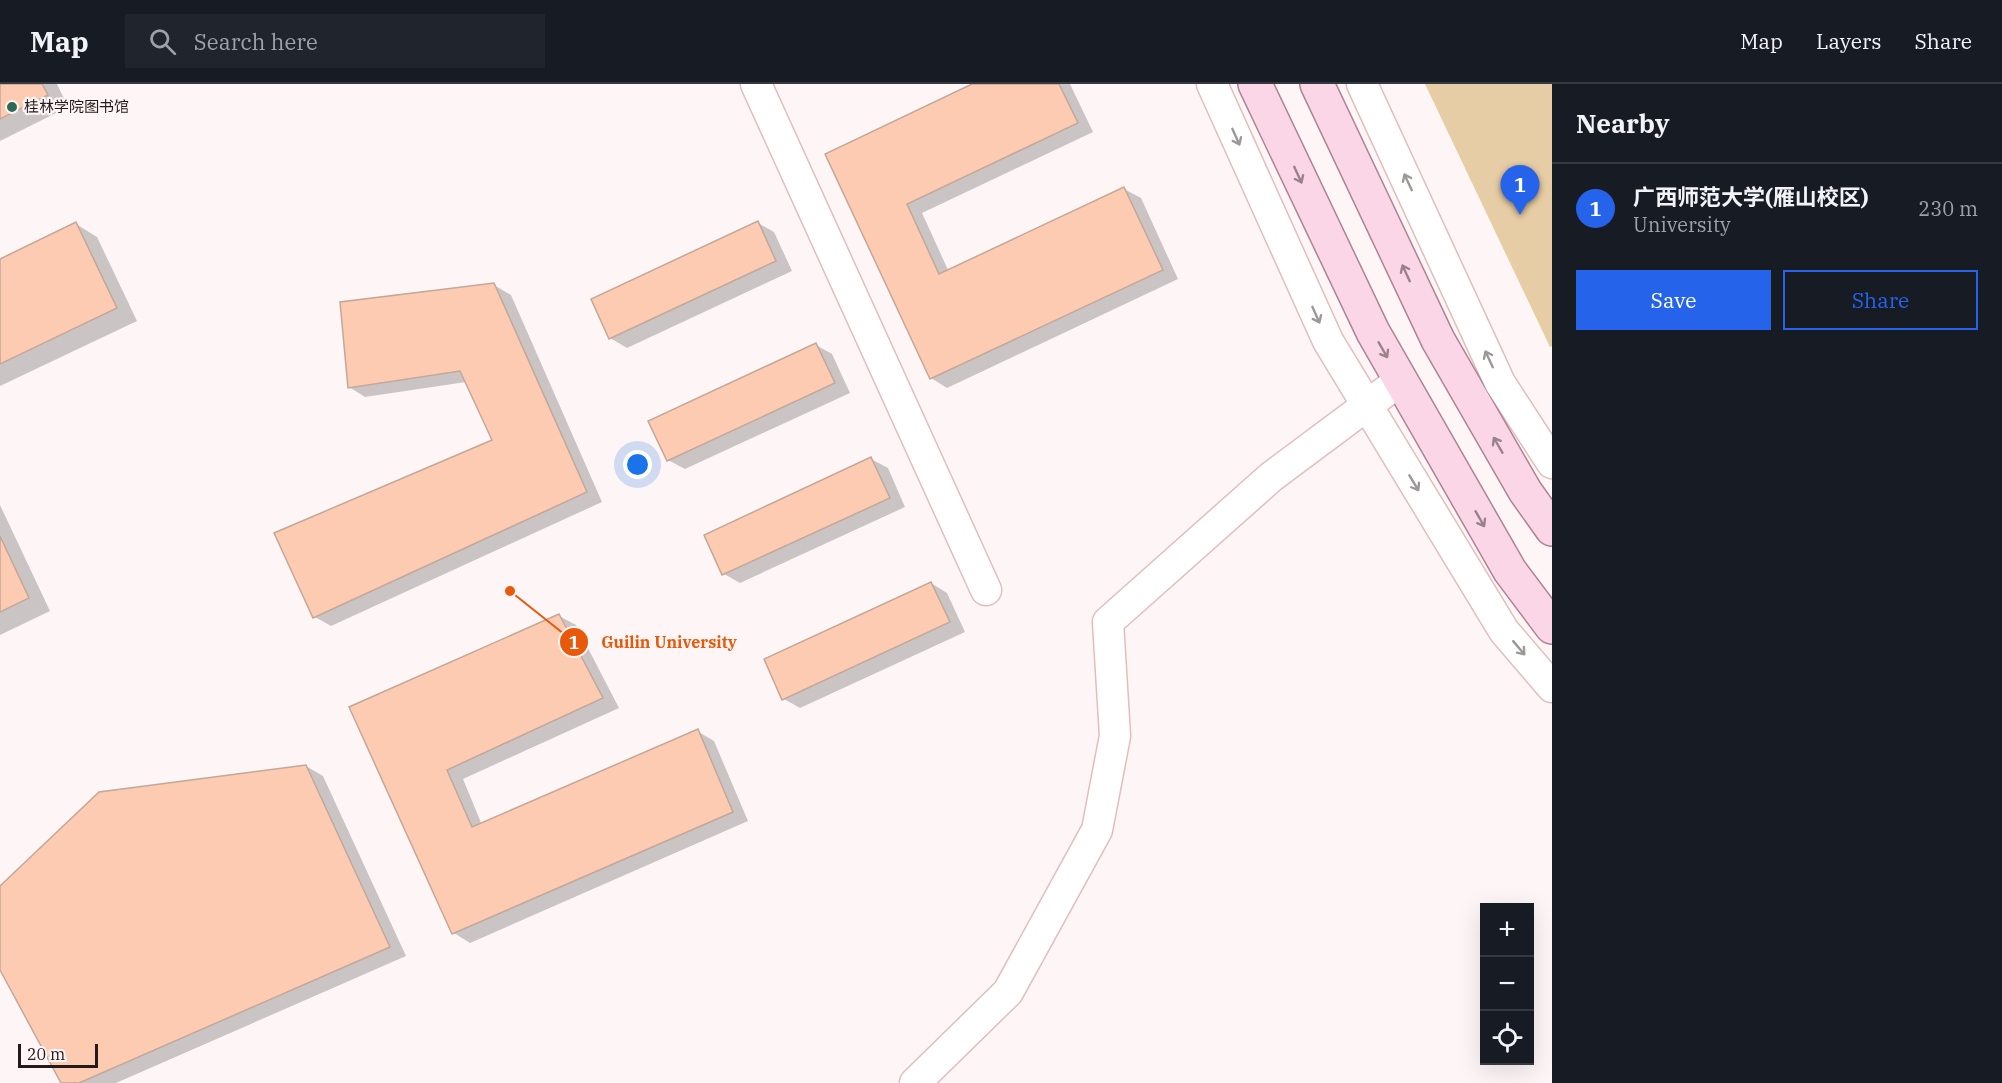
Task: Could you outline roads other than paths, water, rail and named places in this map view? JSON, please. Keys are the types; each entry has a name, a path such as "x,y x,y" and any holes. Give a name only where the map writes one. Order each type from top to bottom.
{"main road":[{"path":"1255,84 1373,332 1510,571 1552,627"},
{"path":"1317,84 1438,340 1525,491 1552,530"}],"street":[{"path":"756,84 986,590"},
{"path":"1212,84 1328,341 1504,631 1552,687"},
{"path":"1362,84 1500,383 1552,463"},
{"path":"915,1083 1008,992 1097,830 1115,736 1108,622 1271,477 1401,380"}],"place":[{"name":"桂林学院图书馆","path":"12,107"},
{"name":"广西师范大学(雁山校区)","path":"1520,215"},
{"name":"Guilin University","path":"510,591"}]}
